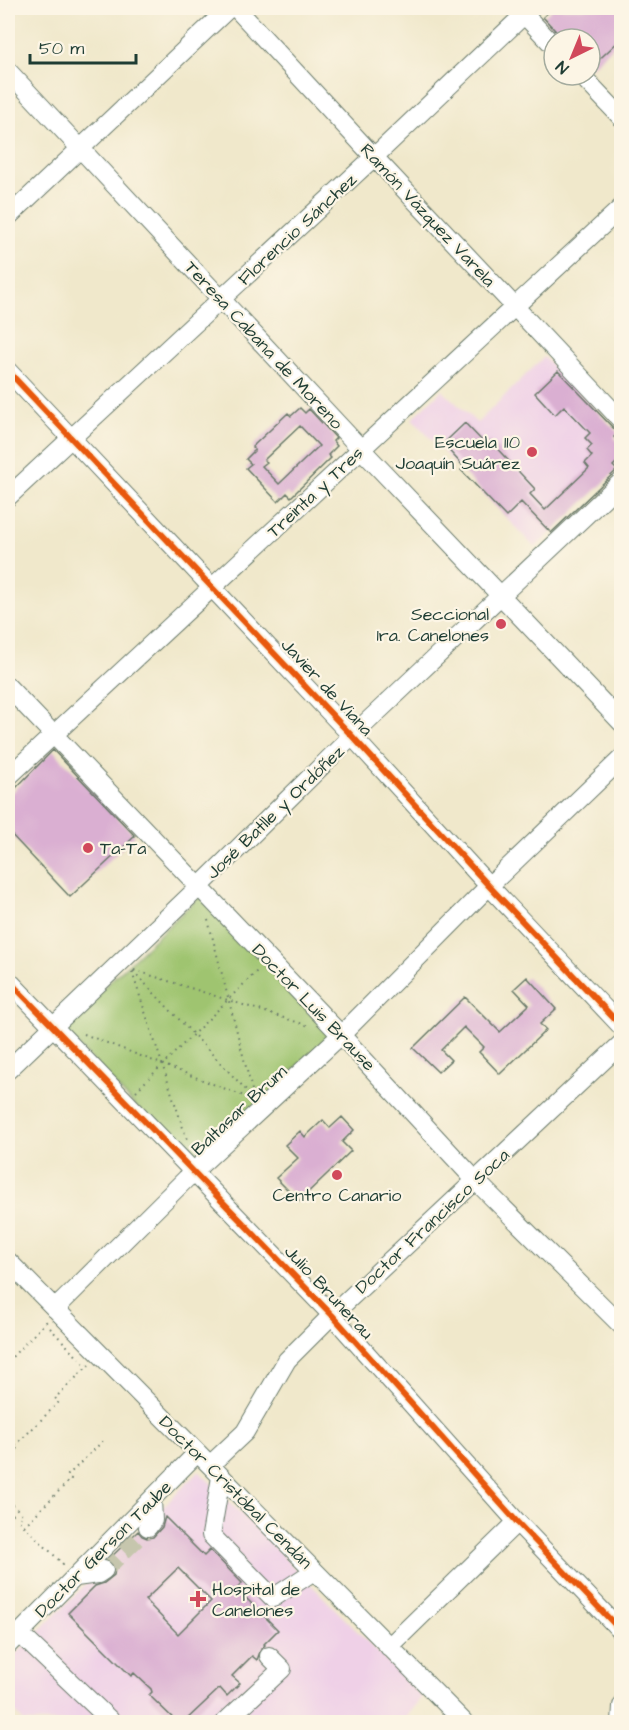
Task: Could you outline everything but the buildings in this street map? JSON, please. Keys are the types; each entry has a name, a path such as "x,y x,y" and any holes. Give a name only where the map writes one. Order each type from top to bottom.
{"street":[{"path":"8,217 229,8"},
{"name":"Ramón Vázquez Varela","path":"236,8 621,421"},
{"path":"524,10 542,32"},
{"name":"Florencio Sánchez","path":"8,497 374,157 524,10"},
{"name":"Teresa Cabana de Moreno","path":"8,71 621,723"},
{"path":"592,87 621,118"},
{"name":"Treinta y Tres","path":"8,777 621,207"},
{"name":"Javier de Viana","path":"8,371 352,736 621,1027"},
{"name":"José Batlle y Ordóñez","path":"8,1070 352,736 621,482"},
{"name":"Doctor Luis Brause","path":"8,687 341,1035 476,1181 621,1326"},
{"name":"Baltasar Brum","path":"50,1316 193,1172 341,1035 489,886 621,758"},
{"name":"Julio Brunerau","path":"8,980 332,1315 517,1522 621,1632"},
{"name":"Doctor Francisco Soca","path":"209,1465 245,1432 287,1360 621,1042"},
{"name":"Doctor Cristóbal Cendán","path":"8,1261 50,1316 94,1361 209,1465 464,1722"},
{"path":"209,1465 211,1535 273,1598 314,1571"},
{"name":"Doctor Gerson Taube","path":"13,1639 152,1499 209,1465"},
{"path":"148,1527 153,1520 152,1499"},
{"path":"389,1647 517,1522"},
{"path":"76,1577 98,1574 104,1570"},
{"path":"13,1639 112,1722"},
{"path":"225,1722 282,1669 269,1656"},
{"path":"621,1706 621,1722"}],"path":[{"path":"206,913 255,1100"},
{"path":"132,1095 263,965"},
{"path":"132,969 315,1028"},
{"path":"124,976 132,969"},
{"path":"132,969 255,1100"},
{"path":"132,969 193,1159 193,1172"},
{"path":"80,1033 255,1100"},
{"path":"8,1361 50,1316 94,1361 55,1398 59,1402 15,1446 18,1448 8,1458"},
{"path":"24,1526 72,1479 67,1476 104,1440"},
{"path":"8,1500 23,1515 18,1520 76,1577"},
{"path":"8,1519 17,1510"}],"shaded area":[{"name":"Escuela 110 Joaquín Suárez","path":"544,357 618,433 614,437 621,445 621,458 613,466 617,470 535,548 412,419 442,390 477,423"},
{"name":"Hospital de Canelones","path":"199,1471 422,1697 401,1722 24,1722 8,1705 8,1662"}],"green space":[{"path":"200,896 332,1033 193,1167 61,1028"}],"tunnel":[{"path":"104,1570 148,1527"}],"cycle path":[{"path":"8,371 622,1027"},
{"path":"8,980 332,1315 517,1522 622,1632"}],"place":[{"name":"Escuela 110 Joaquín Suárez","path":"532,452"},
{"name":"Seccional 1ra. Canelones","path":"501,624"},
{"name":"Ta-Ta","path":"88,848"},
{"name":"Centro Canario","path":"337,1175"},
{"name":"Hospital de Canelones","path":"198,1599"}]}
